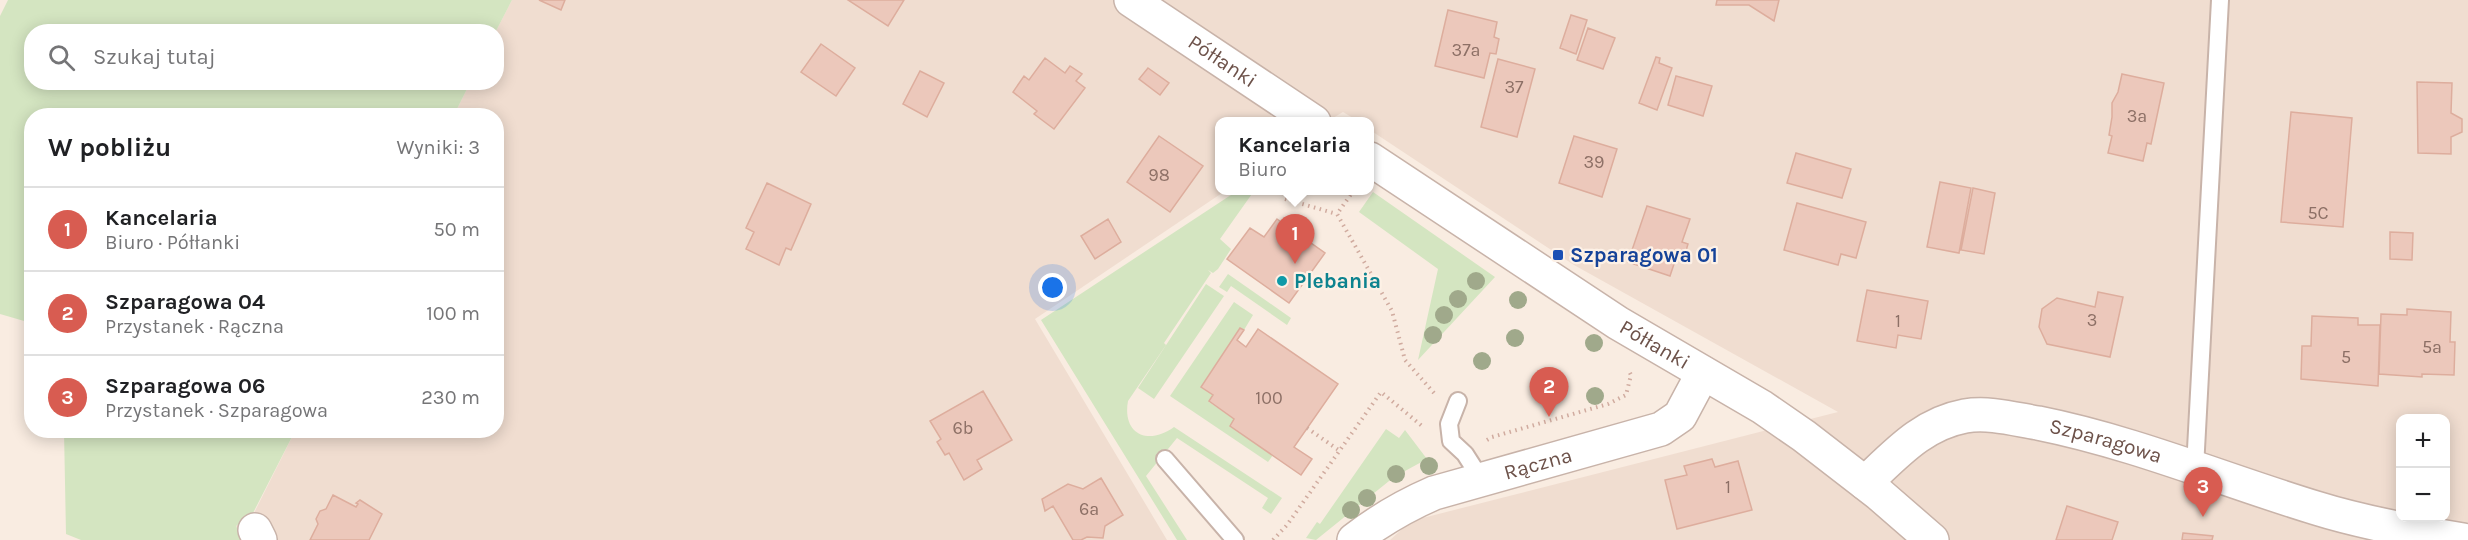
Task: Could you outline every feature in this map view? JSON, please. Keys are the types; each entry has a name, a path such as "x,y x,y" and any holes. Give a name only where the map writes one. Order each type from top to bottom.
{"street":[{"name":"Półłanki","path":"1131,0 1306,117"},
{"name":"Półłanki","path":"1374,162 1618,323 1788,424 1865,483 1932,540"},
{"name":"Rączna","path":"1354,540 1381,519 1405,505 1434,493 1473,466 1661,429 1680,416 1703,373"},
{"name":"Szparagowa","path":"1865,483 1904,446 1925,430 1944,422 1981,415 2028,421 2094,436 2335,513 2409,531 2463,540"}],"lane":[{"path":"2195,468 2220,0"},
{"path":"1458,401 1449,423 1451,441 1473,466"},
{"path":"1166,459 1235,540"}],"path":[{"path":"1337,214 1350,195"},
{"path":"1284,199 1337,214 1392,310 1405,360 1439,399"},
{"path":"1473,466 1492,436 1608,404 1626,395 1631,375 1627,366"},
{"path":"1273,540 1287,525 1381,392 1419,422"},
{"path":"1307,428 1340,451"}],"shaded area":[{"path":"512,0 2468,0 2468,540 1390,540 1411,521 1838,412 1574,265 1374,133 1374,117 1351,117 1343,112 1335,117 1215,117 1215,195 1219,195 1035,319 1167,540 243,540 236,526 254,513 292,438 504,438 504,108 458,108 466,90 504,90 504,24 500,24"}],"green space":[{"path":"8,0 512,0 500,24 24,24 24,90 466,90 458,108 24,108 24,321 0,314 0,16"},
{"path":"1374,193 1495,277 1418,360 1438,269 1359,212"},
{"path":"1231,195 1251,195 1220,239 1231,249 1218,269 1213,273 1208,270 1211,273 1128,401 1127,412 1129,422 1139,434 1155,436 1174,427 1282,498 1271,514 1262,508 1268,498 1177,438 1146,476 1187,540 1177,540 1041,320"},
{"path":"1228,274 1291,318 1287,325 1231,286 1227,292 1219,287"},
{"path":"1206,284 1224,296 1154,399 1138,388"},
{"path":"1234,302 1253,315 1244,330 1240,328 1201,387 1213,395 1209,402 1234,419 1273,455 1268,462 1170,396"},
{"path":"1386,429 1399,438 1405,430 1427,459 1394,477 1316,540 1306,538 1317,522 1320,524"},
{"path":"64,438 291,438 253,513 236,526 243,540 81,540 66,534"}],"building":[{"path":"539,0 565,0 561,10"},
{"path":"848,0 904,0 888,26"},
{"path":"1717,0 1779,0 1774,21 1749,5 1716,5"},
{"path":"1448,10 1497,22 1494,37 1499,39 1496,54 1490,53 1484,78 1435,66"},
{"path":"1571,15 1587,20 1576,54 1560,48"},
{"path":"1588,28 1615,38 1603,69 1577,60"},
{"path":"821,44 855,68 836,96 801,72"},
{"path":"1656,57 1660,58 1659,63 1672,68 1657,110 1639,103"},
{"path":"1045,58 1065,73 1070,66 1082,74 1076,81 1085,88 1054,129 1034,114 1037,111 1013,92 1024,76 1029,80"},
{"path":"1498,59 1535,69 1517,137 1481,127"},
{"path":"1148,68 1169,83 1160,95 1139,79"},
{"path":"920,71 944,83 927,117 903,104"},
{"path":"2122,74 2164,83 2151,144 2147,143 2143,161 2108,153 2112,136 2109,135 2112,103 2118,92"},
{"path":"1676,76 1712,86 1703,116 1668,105"},
{"path":"2417,82 2452,83 2451,113 2462,119 2462,132 2451,137 2451,154 2418,153"},
{"path":"2291,112 2352,118 2343,227 2281,222"},
{"path":"1159,136 1203,166 1170,212 1127,182"},
{"path":"1574,136 1617,149 1602,197 1559,183"},
{"path":"1796,153 1851,169 1842,198 1787,183"},
{"path":"1940,182 1971,188 1959,253 1927,247"},
{"path":"767,183 811,204 791,250 786,248 779,265 746,249 754,232 746,228"},
{"path":"1973,188 1995,193 1984,254 1961,250"},
{"path":"1797,203 1866,222 1856,258 1841,254 1838,265 1784,250"},
{"path":"1647,206 1690,219 1682,242 1688,244 1685,254 1678,252 1670,276 1628,262"},
{"path":"1108,219 1121,242 1095,259 1081,236"},
{"name":"Plebania","path":"1277,219 1325,253 1289,303 1227,259 1250,228 1264,237"},
{"path":"2390,232 2413,233 2412,260 2390,259"},
{"path":"1867,290 1928,301 1921,339 1898,335 1896,348 1857,341"},
{"path":"2098,292 2123,297 2110,357 2047,344 2039,327 2042,309 2057,298 2095,307"},
{"path":"2407,309 2451,312 2450,342 2455,342 2454,375 2422,374 2422,377 2379,374 2381,314 2407,315"},
{"path":"2312,316 2358,318 2358,325 2380,325 2378,386 2301,379 2302,346 2311,346"},
{"path":"1240,328 1244,330 1237,340 1246,347 1258,329 1338,384 1294,447 1312,459 1301,475 1230,426 1234,419 1209,401 1213,395 1201,387"},
{"path":"983,391 1012,440 977,460 982,469 964,480 949,453 945,455 937,442 941,439 930,421"},
{"path":"1712,459 1715,467 1738,461 1752,510 1677,529 1665,480 1687,475 1684,466"},
{"path":"1101,478 1123,515 1105,526 1103,538 1087,537 1073,540 1053,506 1045,511 1042,499 1068,484 1083,489"},
{"path":"333,495 356,507 358,504 356,503 360,500 382,514 369,540 310,540 318,524 316,519 320,511 326,509"},
{"path":"2067,506 2118,522 2112,540 2056,540"},
{"path":"2183,533 2213,536 2212,540 2182,540"}],"place":[{"name":"Szparagowa 01","path":"1558,255"},
{"name":"Kancelaria","path":"1295,264"},
{"name":"Plebania","path":"1282,281"},
{"name":"Szparagowa 04","path":"1549,417"},
{"name":"Szparagowa 06","path":"2203,517"}]}
